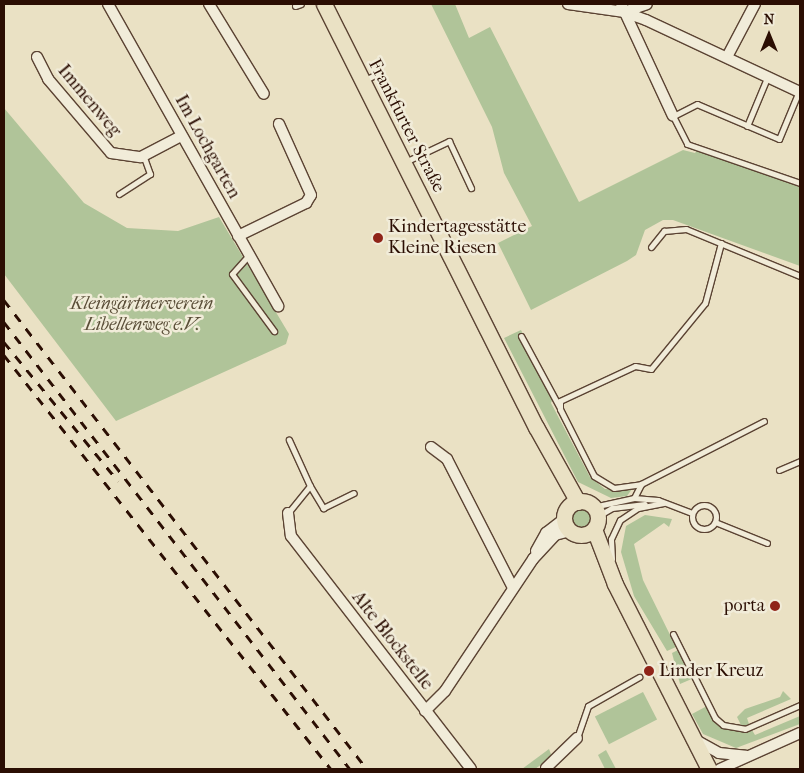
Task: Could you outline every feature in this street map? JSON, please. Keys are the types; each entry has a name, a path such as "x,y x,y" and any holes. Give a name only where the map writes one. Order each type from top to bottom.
{"main road":[{"name":"Frankfurter Straße","path":"324,4 581,518 709,769"}],"street":[{"name":"Im Lochgarten","path":"108,4 278,306"},
{"path":"209,4 264,94"},
{"path":"568,4 623,8 647,4"},
{"path":"727,56 755,4"},
{"path":"623,8 727,56 767,78 800,91"},
{"path":"623,8 673,116"},
{"name":"Immenweg","path":"37,57 48,79 104,147 125,157 143,155 181,136"},
{"path":"238,236 306,203 311,195 279,124"},
{"path":"431,447 447,459 513,588"},
{"name":"Alte Blockstelle","path":"288,513 291,536 425,711 445,691 533,559 546,532 581,518"},
{"path":"425,711 471,769"},
{"path":"720,769 800,733"},
{"path":"546,769 577,738"},
{"path":"693,738 719,753 749,756"}],"lane":[{"path":"363,81 381,72"},
{"path":"747,126 767,78"},
{"path":"800,91 779,139 697,104 673,116 686,144 800,183"},
{"path":"404,162 449,141 471,188"},
{"path":"119,194 150,174 143,155"},
{"path":"651,247 669,228 686,230 800,276"},
{"path":"560,409 560,401 635,366 651,369 705,303 721,244"},
{"path":"249,256 232,274 274,332"},
{"path":"521,336 598,480 614,488 641,484 764,421"},
{"path":"289,440 310,486 323,508 354,493"},
{"path":"779,470 800,460"},
{"path":"634,498 641,484"},
{"path":"288,513 310,486"},
{"path":"581,518 634,498 664,503 692,513 699,528 715,522 767,543"},
{"path":"581,518 623,506 664,503"},
{"path":"615,584 614,529 628,513 648,504"},
{"path":"692,513 707,505 714,510 715,522"},
{"path":"673,634 718,722 745,729 800,705"},
{"path":"577,738 588,706 640,677"}],"green space":[{"path":"431,4 455,4 469,38 490,27 579,202 683,150 695,153 698,149 800,187 800,266 673,220 663,220 645,230 636,255 531,310 498,243 532,226 504,173 492,127"},
{"name":"Kleingärtnerverein Libellenweg e.V.","path":"4,108 84,203 127,228 178,231 219,217 289,334 286,344 116,421 4,274"},
{"path":"521,330 554,396 551,403 590,477 605,489 632,489 627,496 611,498 578,482 504,338"},
{"path":"581,504 591,508 595,518 591,528 581,532 571,528 567,518 571,508"},
{"path":"645,515 672,519 669,527 664,523 634,544 643,580 676,647 667,651 634,596 621,552 626,526"},
{"path":"678,650 694,678 680,684 672,653"},
{"path":"783,691 791,699 747,718 749,724 742,727 737,717 745,709 780,697"},
{"path":"643,692 657,720 609,744 595,717"},
{"path":"707,706 715,722 729,730 752,730 755,735 800,716 800,724 736,748 703,734 692,714"},
{"path":"549,749 552,757 535,769 522,769"},
{"path":"606,750 616,769 605,769 598,755"}],"railway":[{"path":"4,300 367,769"},
{"path":"4,322 350,769"},
{"path":"4,342 118,481"},
{"path":"4,355 331,769"}],"place":[{"name":"Kindertagesstätte Kleine Riesen","path":"378,238"},
{"name":"porta","path":"775,606"},
{"name":"Linder Kreuz","path":"649,671"}]}
